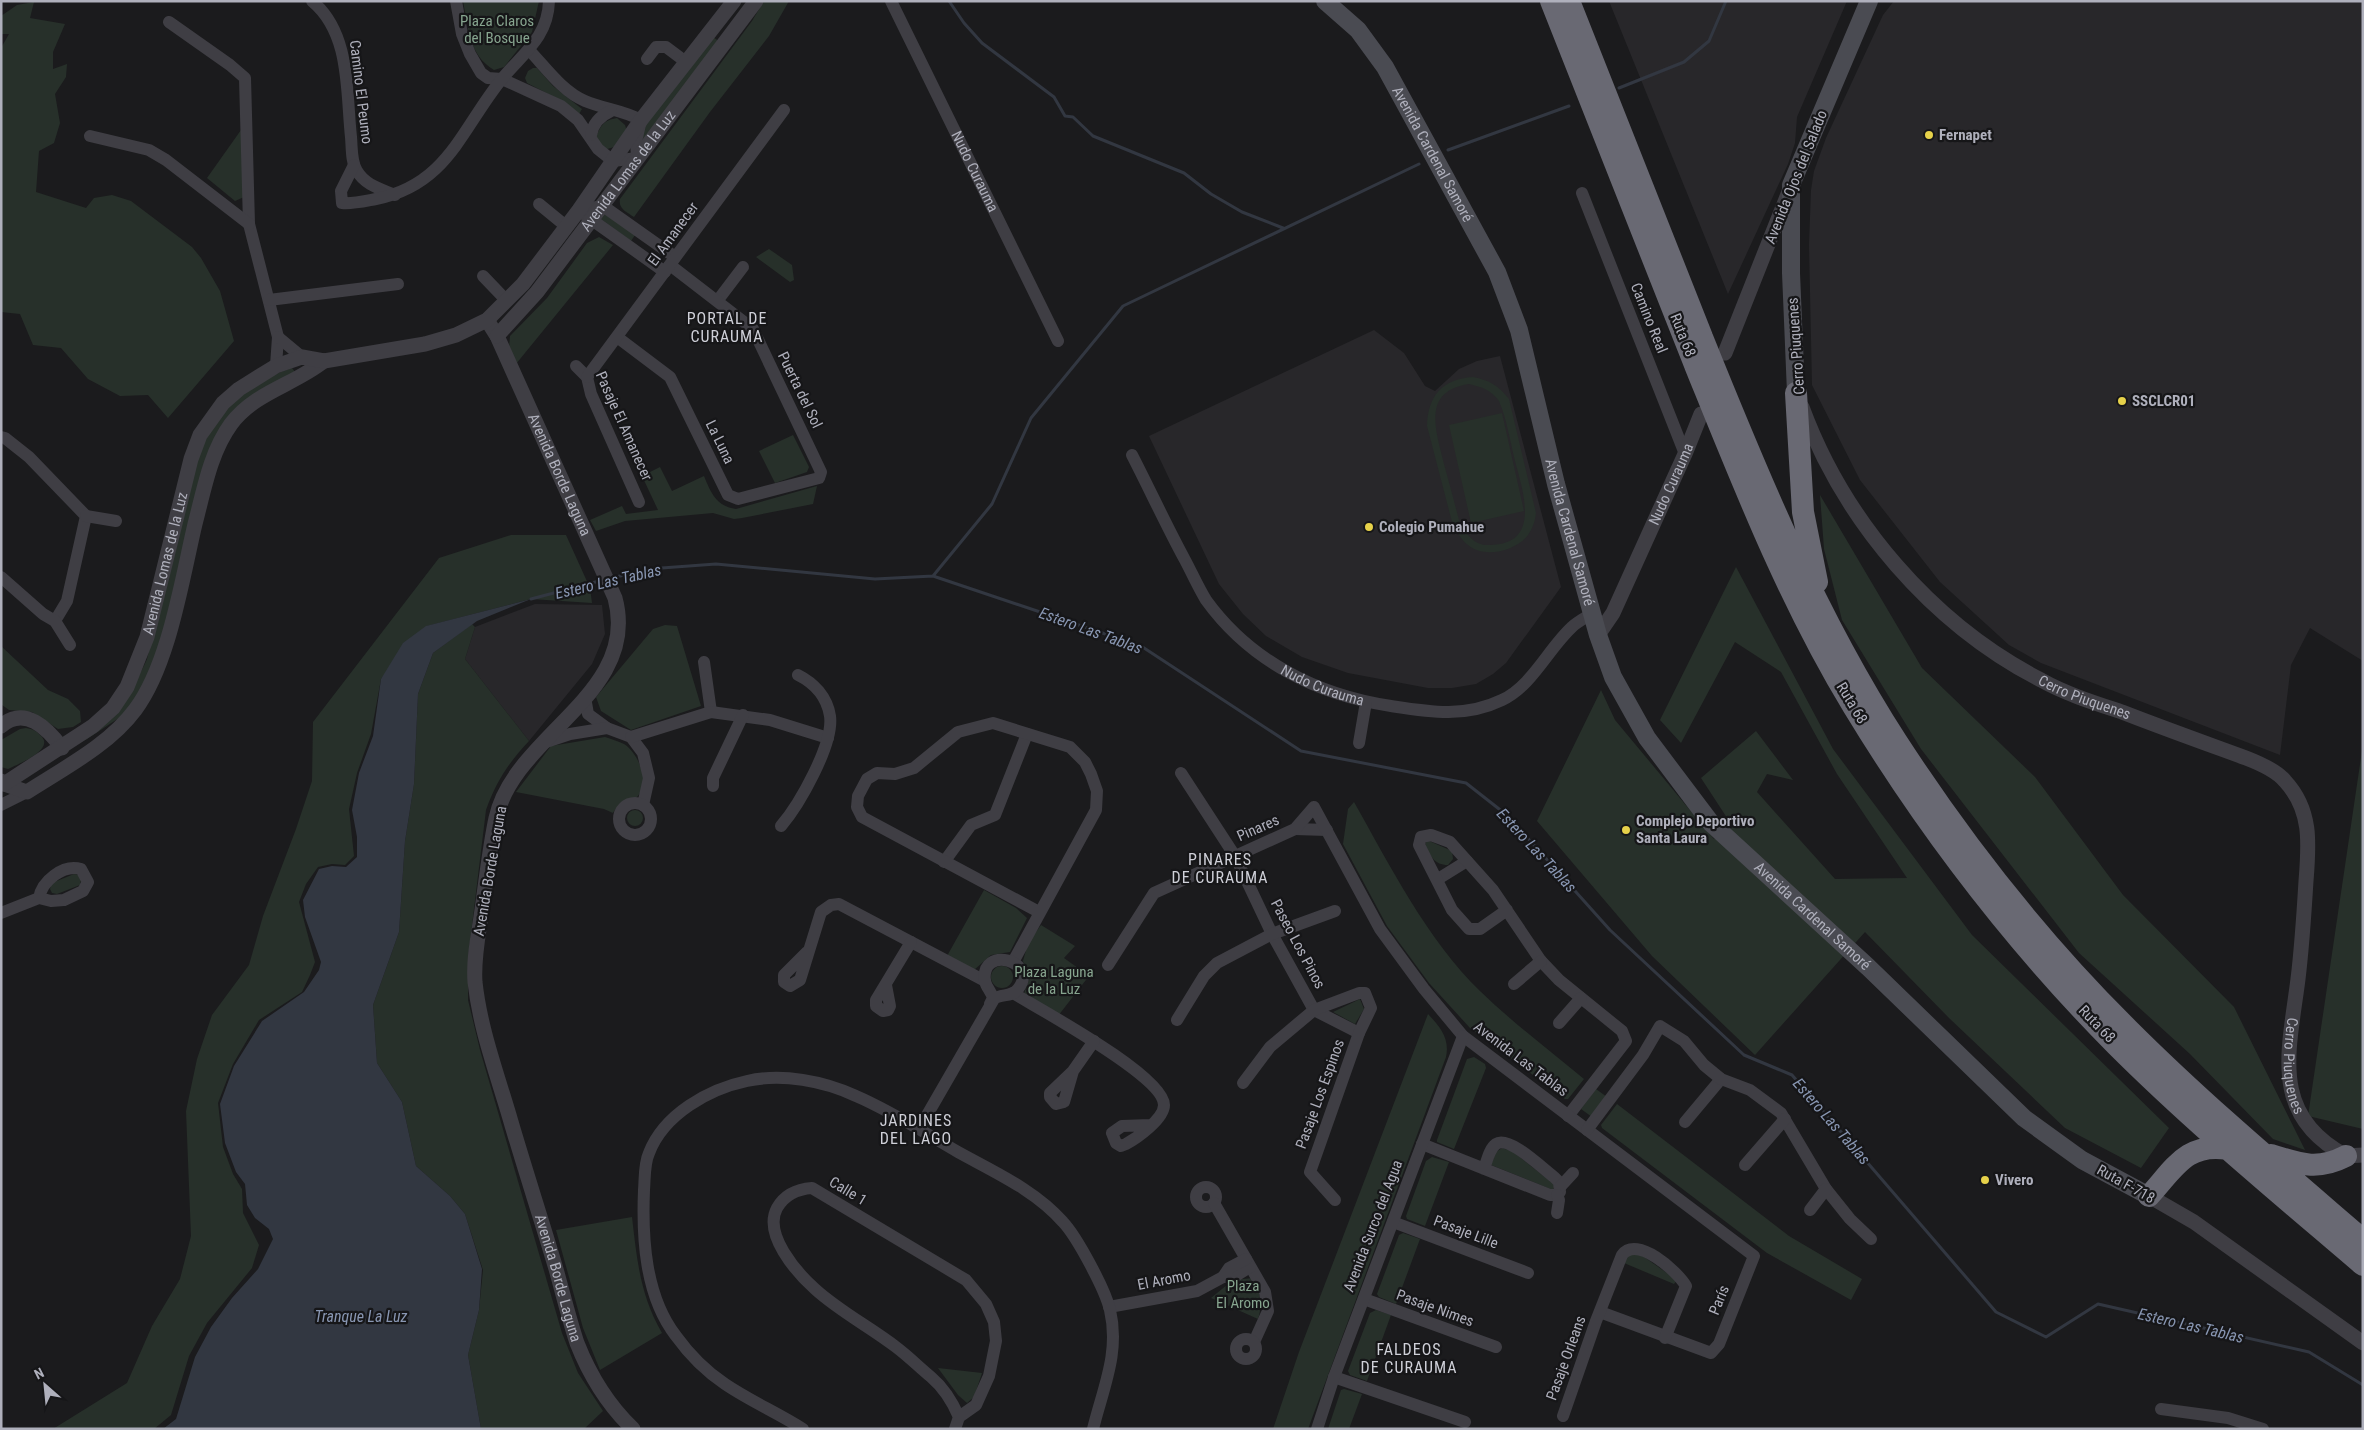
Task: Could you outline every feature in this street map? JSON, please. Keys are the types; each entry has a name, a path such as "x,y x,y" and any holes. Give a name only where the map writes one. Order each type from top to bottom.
{"highway":[{"name":"Ruta 68","path":"1551,1 1748,495 1789,586 1842,687 1901,782 1997,911 2086,1014 2147,1075 2228,1149 2363,1265"},
{"name":"Ruta 68","path":"1569,1 1784,535 1835,635 1871,700 1924,782 1959,831 2030,921 2125,1026 2182,1081 2363,1240"},
{"path":"1796,393 1803,512 1815,572 1835,635"},
{"path":"2182,1107 2189,1132 2188,1153"},
{"path":"2150,1196 2188,1153 2208,1148 2228,1149"},
{"path":"2260,1151 2304,1165 2330,1163 2355,1156"}],"main road":[{"name":"Avenida Cardenal Samoré","path":"1325,1 1358,30 1385,67 1496,272 1519,330 1556,484 1591,614 1613,677 1633,716 1662,760 1711,823 1868,966 1905,1004"},
{"name":"Avenida Ojos del Salado","path":"1791,185 1869,1"},
{"name":"Cerro Piuquenes","path":"1791,185 1791,273 1796,393"},
{"name":"Ruta F-718","path":"1905,1004 2024,1118 2082,1160 2150,1196"}],"street":[{"name":"Camino El Peumo","path":"312,1 328,18 338,36 344,62 354,165 363,180 395,195"},
{"path":"456,1 462,34 480,73 488,78 502,79 561,106 578,120 591,135 598,149 613,161 637,158 636,142 641,120 627,113 612,111 584,101 570,92 530,51"},
{"path":"395,195 418,184 442,164 466,134 502,79 530,51 545,25 549,1"},
{"path":"734,1 740,10 752,7"},
{"name":"Avenida Lomas de la Luz","path":"2,784 62,748 100,720 113,708 128,687 147,637 191,459 200,435 213,415 230,396 276,366 302,357 324,361 425,344 456,335 487,320 507,301 567,227 641,120 734,1"},
{"name":"Nudo Curauma","path":"891,1 1058,342"},
{"name":"Avenida Lomas de la Luz","path":"497,336 538,292 752,7"},
{"path":"169,22 230,65 245,78 249,224 278,337 276,366"},
{"path":"646,59 656,47 666,47 686,62"},
{"name":"El Amanecer","path":"588,377 784,110"},
{"path":"591,135 592,128 598,120 612,111"},
{"path":"90,136 149,150 166,160 249,224"},
{"name":"Camino El Peumo","path":"354,165 341,191 342,203 355,203 395,195"},
{"name":"Avenida Ojos del Salado","path":"1725,353 1791,185"},
{"name":"Camino Real","path":"1582,194 1685,454"},
{"name":"Avenida Lomas de la Luz","path":"539,204 567,227"},
{"path":"579,210 602,206"},
{"name":"Puerta del Sol","path":"602,206 642,234 670,265 718,300 752,329 821,472 819,478"},
{"name":"Puerta del Sol","path":"579,210 632,249 670,265"},
{"path":"632,249 642,234"},
{"path":"718,300 743,267"},
{"path":"483,275 507,301"},
{"path":"270,300 398,284"},
{"name":"Avenida Borde Laguna","path":"487,320 497,336 600,562 615,598 620,625 616,650 609,666 571,713 564,730 546,742 512,782 498,809 480,922 475,982 489,1047 577,1343 596,1383 626,1426"},
{"path":"278,337 302,357"},
{"name":"La Luna","path":"617,337 673,382 728,495 738,499 819,478"},
{"name":"Avenida Lomas de la Luz","path":"1,805 27,792 82,756 120,727 135,711 150,687 165,648 208,471 220,442 240,414 256,400 280,385 307,374 324,361"},
{"name":"Pasaje El Amanecer","path":"576,366 588,377 591,394 639,502"},
{"name":"Cerro Piuquenes","path":"1796,393 1819,447 1857,513 1880,545 1912,582 1959,627 2011,664 2052,686 2246,758 2284,780 2298,798 2307,820 2308,852 2300,965 2288,1076 2297,1107 2310,1127 2326,1144 2355,1156"},
{"name":"Nudo Curauma","path":"1598,635 1614,613 1685,454 1700,414"},
{"path":"1,437 5,438 29,457 86,516 116,522"},
{"name":"Nudo Curauma","path":"1132,454 1206,598 1227,626 1253,651 1278,668 1303,681 1366,702 1432,713 1480,710 1504,699 1521,687 1573,626 1591,614"},
{"path":"55,621 67,601 86,516"},
{"path":"1,577 43,614 55,621 70,645"},
{"path":"704,662 711,712"},
{"path":"781,826 791,814 809,783 828,738 830,716 822,694 809,680 798,675"},
{"path":"585,697 588,714"},
{"path":"1359,743 1366,702"},
{"path":"630,737 711,712 770,720 828,738"},
{"path":"571,713 588,714 607,728 630,737 642,753 648,768 649,787 643,805"},
{"path":"713,786 713,778 743,715"},
{"path":"2,722 15,718 28,718 40,723 52,733 62,748"},
{"path":"1014,962 1039,912 1096,810 1097,791 1085,762 1070,747 993,723 958,732 914,768 895,774 877,773 868,779 858,796 857,807 862,817 1039,912"},
{"path":"564,730 607,728"},
{"path":"944,862 971,825 995,815 1026,734"},
{"name":"Paseo Los Pinos","path":"1181,773 1235,856 1272,934 1314,1010 1359,1033"},
{"name":"Avenida Lomas de la Luz","path":"2,784 27,792"},
{"name":"Pinares","path":"1108,965 1154,894 1295,829 1314,807"},
{"name":"Avenida Las Tablas","path":"1314,807 1380,929 1424,989 1463,1036 1754,1256"},
{"name":"Pinares","path":"1295,829 1327,830"},
{"path":"1507,910 1480,929 1469,929 1452,910 1438,879 1419,845 1421,837 1431,835 1450,842 1468,861 1507,910 1541,961 1580,998 1622,1031 1626,1041 1568,1116"},
{"path":"1438,879 1468,861"},
{"path":"1,913 39,898"},
{"path":"808,952 821,912 831,905 839,904 985,981 993,995 990,1004"},
{"path":"1177,1020 1204,976 1217,963 1272,934 1335,911"},
{"path":"886,985 911,942"},
{"path":"919,1129 990,1004 996,997 1013,993 1021,984 1022,978 1021,972 1014,962 1002,959 991,964 987,969 985,981"},
{"path":"1514,984 1541,961"},
{"path":"1013,993 1094,1041 1149,1082 1164,1102 1164,1108 1159,1119 1150,1125"},
{"name":"Pasaje Los Espinos","path":"1314,1010 1359,993 1365,993 1371,1008 1359,1033 1310,1172 1335,1200"},
{"path":"1559,1023 1580,998"},
{"path":"1243,1083 1270,1047 1314,1010"},
{"path":"1587,1130 1643,1055 1660,1026 1684,1041 1704,1065 1721,1079 1750,1090 1766,1101 1785,1119 1826,1190 1850,1219 1871,1239"},
{"name":"Avenida Surco del Agua","path":"1317,1429 1334,1377 1463,1036"},
{"path":"1073,1071 1094,1041"},
{"path":"803,1429 725,1384 694,1357 676,1336 663,1316 649,1272 645,1247 644,1202 648,1155 664,1129 690,1105 711,1093 750,1080 781,1078 809,1081 855,1095 1036,1196 1064,1223 1087,1260 1109,1307 1114,1354 1093,1429"},
{"path":"1685,1122 1721,1079"},
{"path":"1745,1165 1785,1119"},
{"path":"1484,1169 1494,1146 1498,1143 1504,1142 1515,1147 1558,1182 1559,1200 1557,1213"},
{"path":"1422,1144 1550,1195 1559,1191 1573,1172"},
{"name":"Calle 1","path":"812,1188 956,1274 981,1295 990,1312 996,1341 989,1376 976,1405 957,1426 950,1397 933,1378 896,1348 815,1289 792,1263 775,1237 774,1230 777,1209 786,1197 798,1190 812,1188"},
{"path":"1810,1210 1826,1190"},
{"name":"Ruta F-718","path":"2150,1196 2194,1222 2363,1343"},
{"path":"1214,1203 1265,1292 1268,1311 1254,1342"},
{"name":"Pasaje Lille","path":"1393,1222 1528,1273"},
{"name":"Pasaje Orleans","path":"1563,1416 1600,1312 1626,1249 1634,1247 1642,1249 1678,1275 1686,1286 1665,1338"},
{"name":"París","path":"1665,1338 1711,1353 1719,1344 1754,1256"},
{"name":"El Aromo","path":"1109,1307 1196,1291 1223,1277 1234,1277 1248,1263"},
{"name":"Pasaje Nimes","path":"1364,1299 1496,1347"},
{"path":"1600,1312 1665,1338"},
{"path":"1334,1377 1465,1422"},
{"path":"2161,1409 2228,1418 2263,1429"}],"shaded area":[{"path":"1609,1 1847,1 1797,117 1795,143 1788,164 1728,294"},
{"path":"1894,1 2363,1 2363,661 2310,628 2291,665 2280,755 2041,663 2009,645 1940,582 1860,480 1812,385 1809,245 1811,190 1814,171 1826,138 1883,15"},
{"name":"Colegio Pumahue","path":"1374,330 1404,353 1425,386 1435,391 1459,369 1477,361 1500,356 1561,587 1506,663 1493,674 1476,684 1452,688 1428,688 1348,673 1302,657 1266,636 1243,614 1219,584 1149,436"},
{"path":"535,604 602,605 605,634 592,664 529,741 465,659 475,627"}],"green space":[{"name":"Plaza Claros del Bosque","path":"463,1 539,1 532,32 504,67 494,70 479,57 468,31"},
{"path":"764,1 789,1 769,36 710,112 634,217 626,212 620,205 620,199 752,21"},
{"path":"34,2 30,18 65,24 53,52 53,69 67,64 66,77 55,94 60,123 54,143 39,151 36,192 86,208 94,198 112,195 131,201 192,247 201,258 220,291 234,341 168,418 148,395 120,396 88,379 61,348 33,345 20,314 1,312 1,48 9,34 1,34 1,16 17,5"},
{"path":"713,37 720,42 645,139 642,138 640,132"},
{"path":"537,68 553,86 582,109 579,114 564,102 527,83 525,78 528,71"},
{"path":"617,118 625,125 627,131 614,147 604,150 596,137 604,124 609,120"},
{"path":"241,130 244,197 235,201 207,178"},
{"path":"605,214 635,235 631,241 601,219"},
{"path":"599,237 613,245 516,364 509,348 510,336 547,298 587,243"},
{"path":"769,249 792,265 794,280 790,282 756,257"},
{"path":"292,368 295,372 232,413 156,661 128,712 84,741 104,722 128,694 147,659 198,455 205,440 235,401 262,381"},
{"path":"1473,377 1489,382 1501,390 1509,399 1536,513 1534,524 1523,541 1500,551 1482,552 1465,543 1461,538 1452,522 1427,426 1430,406 1439,391 1445,385 1462,378","holes":["1469,384 1482,388 1499,401 1522,487 1525,515 1523,527 1517,536 1506,543 1484,545 1474,541 1464,530 1459,520 1438,439 1435,414 1438,404 1444,395 1454,388"]},
{"path":"1502,413 1524,511 1471,523 1449,425"},
{"path":"793,435 809,467 807,472 775,483 759,451"},
{"path":"660,467 672,491 704,476 715,498 724,505 736,509 817,486 813,504 734,519 713,513 625,521 596,531 590,520 622,506 626,514 658,510 642,476"},
{"path":"1820,495 1922,668 2035,777 2123,895 2234,1007 2305,1150 2273,1139 2190,1054 2079,953 1921,749 1842,620 1824,549"},
{"path":"511,535 566,535 590,588 592,603 531,599 427,626 381,679 371,734 357,773 349,809 354,856 345,865 332,864 318,867 306,884 299,902 315,962 302,992 259,1020 233,1064 218,1103 223,1147 233,1174 242,1189 243,1213 259,1245 252,1268 207,1323 189,1356 171,1415 154,1429 53,1429 127,1383 152,1326 180,1279 191,1236 186,1111 197,1059 212,1015 249,965 263,916 296,829 312,781 313,722 439,558"},
{"path":"1736,567 1833,749 1972,935 2169,1128 2141,1168 2065,1128 1949,1018 1865,932 1755,1055 1652,956 1537,821 1601,690 1615,720 1714,839 1733,827 1701,778 1756,731 1793,780 1767,774 1757,792 1835,879 1907,878 1837,774 1781,672 1735,642 1681,743 1660,720"},
{"path":"472,624 475,627 465,659 529,741 504,773 494,790 486,810 468,958 468,1000 480,1050 562,1333 578,1373 603,1411 584,1429 481,1429 468,1355 479,1310 483,1270 465,1214 450,1196 416,1166 402,1102 377,1063 373,1005 399,932 405,841 414,784 418,694 433,653"},
{"path":"665,625 677,626 701,706 631,730 601,711 596,697 653,629"},
{"path":"1,646 48,690 68,699 80,711 81,722 73,727 58,729 32,712 9,710 2,705"},
{"path":"20,729 34,730 40,735 44,740 44,746 40,751 20,764 8,769 1,767 1,740"},
{"path":"605,737 622,743 629,748 638,761 643,776 642,790 638,796 615,809 613,813 604,809 516,792 551,746"},
{"path":"2363,744 2363,1129 2308,1116"},
{"path":"1354,802 1411,901 1443,949 1461,971 1505,1014 1584,1079 1568,1099 1565,1099 1470,1028 1429,983 1387,926 1343,844 1348,809"},
{"path":"635,810 641,812 643,818 641,824 635,826 629,824 627,818 629,812"},
{"path":"1427,840 1452,851 1453,859 1448,865 1436,862 1425,845"},
{"path":"74,874 79,875 80,885 57,894 52,893 50,889 52,883"},
{"name":"Plaza Laguna de la Luz","path":"984,890 1016,908 1027,918 1010,952 991,955 974,970 947,956"},
{"name":"Plaza Laguna de la Luz","path":"1041,925 1075,946 1064,958 1089,976 1058,1016 1023,996 1029,980 1023,961 1028,943"},
{"path":"998,966 1006,966 1013,973 1013,981 1006,988 998,988 991,981 991,973"},
{"path":"1360,999 1364,1009 1355,1024 1333,1012"},
{"path":"1428,1014 1443,1033 1447,1044 1446,1057 1308,1429 1273,1429 1299,1352"},
{"path":"1474,1057 1485,1064 1486,1068 1454,1149 1437,1142 1437,1140 1467,1059"},
{"path":"1596,1089 1607,1097 1592,1117 1581,1109"},
{"path":"1617,1104 1789,1236 1862,1279 1851,1300 1767,1253 1602,1128 1601,1125"},
{"path":"1502,1148 1512,1151 1555,1185 1553,1190 1491,1165 1496,1152"},
{"path":"1432,1157 1449,1162 1425,1226 1407,1219 1406,1216 1426,1161"},
{"path":"632,1217 644,1291 662,1333 600,1370 583,1328 556,1230"},
{"path":"1403,1233 1420,1239 1396,1304 1379,1297 1377,1294 1399,1235"},
{"path":"1637,1252 1677,1280 1674,1284 1624,1263 1629,1254"},
{"name":"Plaza El Aromo","path":"1253,1278 1260,1298 1258,1319 1211,1298 1233,1280"},
{"path":"1376,1310 1391,1315 1367,1381 1350,1375 1348,1371 1370,1313"},
{"path":"938,1368 982,1373 974,1397 967,1403 958,1395"},
{"path":"1344,1389 1362,1394 1349,1429 1328,1429 1341,1390"}],"water":[{"name":"Tranque La Luz","path":"531,599 477,621 433,653 418,694 414,784 405,841 399,932 373,1005 377,1063 402,1102 416,1166 450,1196 465,1214 482,1269 479,1310 468,1355 481,1429 163,1429 176,1419 195,1357 211,1327 232,1298 258,1269 273,1239 269,1229 255,1218 247,1205 245,1184 236,1172 225,1143 220,1104 234,1066 262,1021 304,992 319,970 321,962 305,917 303,900 319,869 332,866 346,867 357,857 357,837 352,810 359,773 373,736 381,679 403,643 426,626"}],"waterway":[{"path":"949,1 964,23 982,43 1054,97 1065,116 1073,117 1093,136 1184,173 1211,194 1242,212 1283,228"},
{"path":"1619,88 1684,62 1709,41 1726,1"},
{"path":"1448,150 1569,106"},
{"path":"933,576 992,504 1031,418 1123,306 1419,164"},
{"name":"Estero Las Tablas","path":"612,578 648,569 716,564 875,579 933,576 1141,646 1301,751 1466,783 1508,816 1610,930 1744,1055 1792,1075 1996,1312 2046,1337 2098,1304 2309,1352 2363,1385"},
{"name":"Estero Las Tablas","path":"531,599 603,580"}],"place":[{"name":"Fernapet","path":"1929,135"},
{"name":"SSCLCR01","path":"2122,401"},
{"name":"Colegio Pumahue","path":"1369,527"},
{"name":"Complejo Deportivo Santa Laura","path":"1626,830"},
{"name":"Vivero","path":"1985,1180"}],"district":[{"name":"PORTAL DE CURAUMA","path":"727,327"},
{"name":"PINARES DE CURAUMA","path":"1220,868"},
{"name":"JARDINES DEL LAGO","path":"916,1129"},
{"name":"FALDEOS DE CURAUMA","path":"1409,1358"}]}
